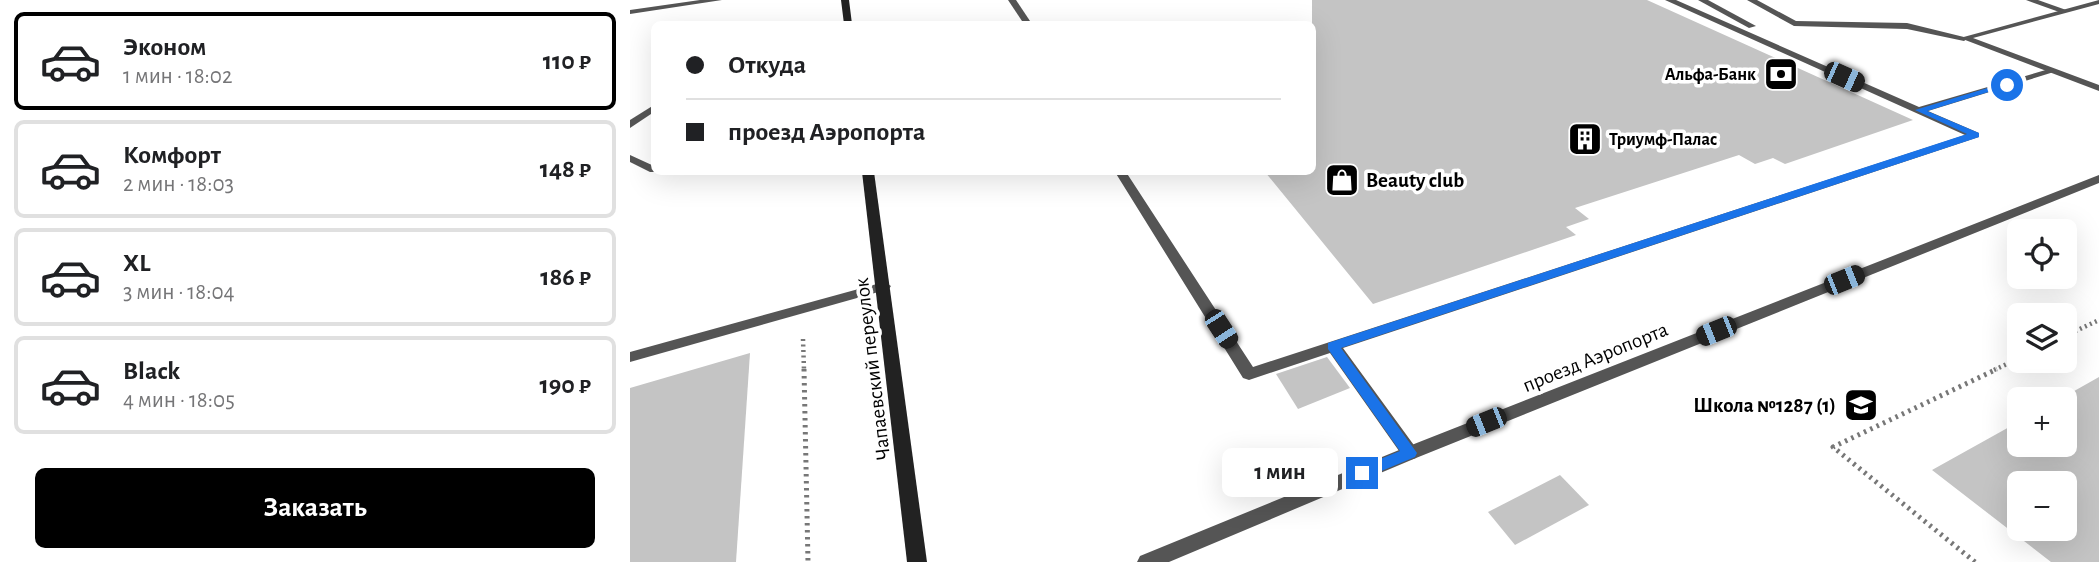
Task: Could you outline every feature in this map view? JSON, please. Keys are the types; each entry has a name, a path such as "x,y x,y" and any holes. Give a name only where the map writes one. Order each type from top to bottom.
{"street":[{"path":"631,12 718,0"},
{"path":"845,0 848,21"},
{"path":"1012,0 1026,21"},
{"path":"1123,175 1249,374 1975,135 1669,0"},
{"path":"1702,0 1752,26"},
{"path":"1751,0 1794,23 1907,26 1964,38 2099,88"},
{"path":"2030,0 2065,11"},
{"path":"631,12 636,1"},
{"path":"1964,38 2099,2"},
{"path":"1919,110 2052,71"},
{"path":"630,125 651,110"},
{"path":"630,158 651,168"},
{"name":"Чапаевский переулок","path":"868,175 917,562"},
{"name":"проезд Аэропорта","path":"1147,562 1409,453 2099,178"},
{"path":"630,357 884,286"},
{"path":"1333,346 1409,453"}],"path":[{"path":"803,308 808,562"},
{"path":"2077,330 2099,320"},
{"path":"1975,562 1833,446 2007,364"}],"building":[{"name":"Триумф-Палас","path":"1312,0 1647,0 1913,120 1785,164 1773,158 1755,164 1739,155 1575,208 1589,219 1566,227 1576,235 1373,304 1267,175 1316,175 1316,21 1312,21"},
{"path":"750,353 736,562 630,562 630,388"},
{"path":"1327,357 1350,388 1298,409 1276,374"},
{"path":"2099,377 2099,562 2051,562 2024,541 2077,541 2077,471 2007,471 2007,528 1932,470 2007,428 2007,457 2077,457 2077,389"},
{"path":"1560,475 1589,505 1515,545 1488,512"}],"place":[{"name":"Альфа-Банк","path":"1781,74"},
{"name":"Триумф-Палас","path":"1585,139"},
{"name":"Beauty club","path":"1342,180"},
{"name":"Школа №1287 (1)","path":"1861,405"}],"route":[{"path":"1362,473 1409,453 1333,346 1975,135 1919,110 2007,85"}]}
